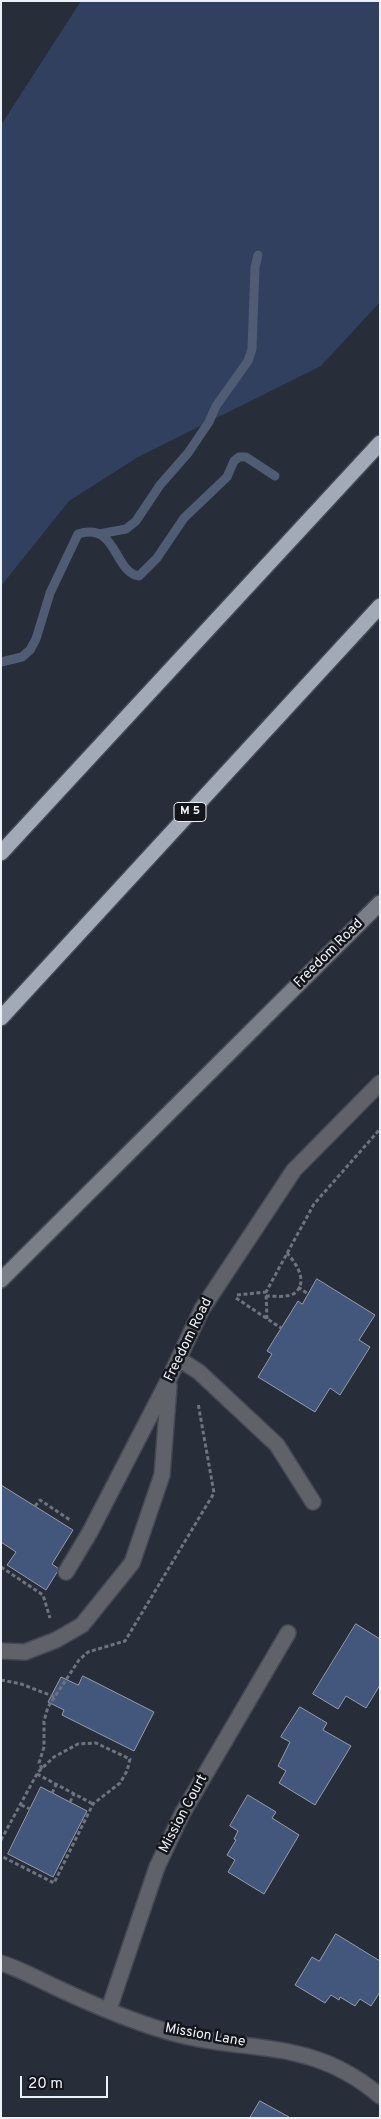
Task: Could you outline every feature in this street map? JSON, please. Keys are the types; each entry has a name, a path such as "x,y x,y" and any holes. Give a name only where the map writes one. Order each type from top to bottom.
{"highway":[{"path":"1,853 380,442"},
{"name":"M 5","path":"1,1018 380,606"}],"street":[{"name":"Freedom Road","path":"1,1280 380,903"},
{"name":"Freedom Road","path":"66,1572 90,1532 170,1379 202,1309 294,1170 380,1083"},
{"path":"179,1359 199,1372 277,1445 313,1502"},
{"path":"1,1652 25,1652 56,1640 82,1625 132,1563 162,1475 170,1379"},
{"name":"Mission Court","path":"109,2009 161,1858 182,1814 288,1633"},
{"name":"Mission Lane","path":"1,1963 166,2031 304,2054 333,2065 356,2077 380,2096"}],"path":[{"path":"267,1319 266,1294 314,1204 380,1129"},
{"path":"281,1328 232,1296 288,1295 295,1293 301,1280 298,1266 287,1253"},
{"path":"298,1287 308,1294"},
{"path":"35,1506 40,1500 90,1532"},
{"path":"1,1567 44,1595 56,1640"},
{"path":"1,1680 21,1684 56,1697"},
{"path":"1,1840 37,1774 54,1757 78,1744 96,1743 130,1759 120,1783 93,1804 54,1883 1,1856"},
{"path":"37,1774 93,1804"},
{"path":"52,1793 56,1784"},
{"path":"70,1802 74,1794"},
{"path":"20,1805 30,1809"}],"shaded area":[{"path":"81,1 380,1 380,302 321,366 138,457 69,501 1,586 1,125"}],"building":[{"path":"317,1279 375,1315 359,1340 370,1347 340,1395 330,1388 315,1412 258,1377 272,1354 267,1351 298,1301 302,1304"},
{"path":"1,1485 73,1530 52,1564 59,1569 46,1590 7,1565 16,1552 1,1542"},
{"path":"356,1624 380,1639 380,1685 366,1708 346,1696 338,1709 313,1694"},
{"path":"83,1676 154,1712 134,1751 62,1715 64,1710 48,1702 61,1677 78,1685"},
{"path":"300,1707 327,1723 323,1730 351,1746 315,1805 279,1783 286,1771 278,1766 290,1742 281,1737"},
{"path":"41,1787 87,1811 53,1877 8,1854"},
{"path":"248,1795 276,1812 272,1818 299,1835 264,1894 228,1872 235,1860 227,1855 236,1840 234,1839 238,1831 230,1826"},
{"path":"336,1934 380,1961 380,1992 371,2006 360,1999 355,2006 340,1997 339,2000 331,1995 325,2003 295,1985 312,1957 319,1961"},
{"path":"260,2101 289,2117 289,2118 250,2118"}],"waterway":[{"path":"99,534 126,529 136,521 160,485 188,453 209,422 216,406 248,361 252,349 255,267 258,255"},
{"path":"1,662 22,657 30,650 36,639 50,593 78,534 91,532 100,535 108,541 124,566 131,573 139,576 157,558 184,518 227,477 234,461 239,457 246,457 275,476"}]}
